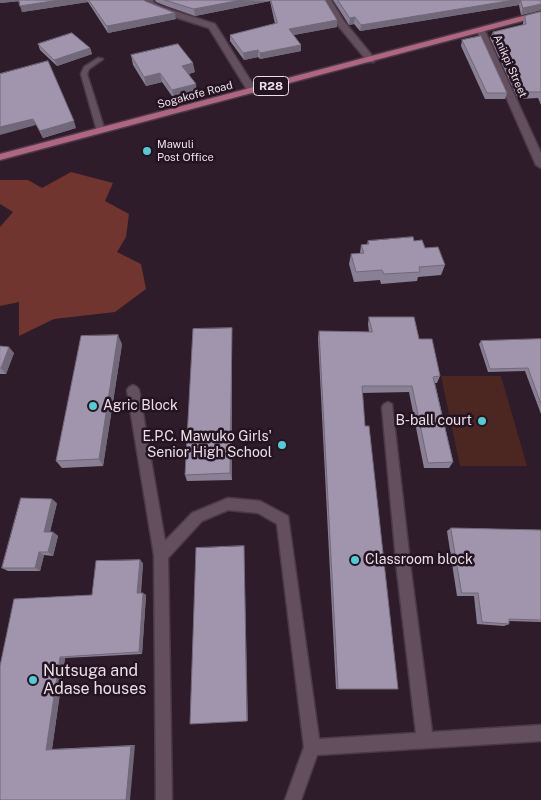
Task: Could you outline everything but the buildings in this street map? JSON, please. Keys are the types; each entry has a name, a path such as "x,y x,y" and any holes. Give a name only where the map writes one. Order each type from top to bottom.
{"main road":[{"name":"Sogakofe Road","path":"0,157 252,92 541,14"}],"street":[{"path":"149,0 150,4 162,10 212,26 252,92"},
{"path":"327,0 340,21 371,60"},
{"name":"Anikpi Street","path":"481,31 541,165"}],"lane":[{"path":"100,59 86,68 84,74 101,131"},
{"path":"134,390 161,555 164,800"},
{"path":"388,407 404,571 425,740"},
{"path":"161,555 197,517 228,504 260,506 283,520 312,747 294,800"},
{"path":"312,747 541,733"}],"shaded area":[{"path":"71,172 113,183 105,201 129,214 126,237 117,252 141,264 146,289 115,312 54,319 19,336 19,302 0,306 0,227 13,212 0,204 0,180 28,180 42,188"},
{"name":"B-ball court","path":"441,376 501,376 527,466 460,466"}],"place":[{"name":"Mawuli Post Office","path":"147,151"},
{"name":"Agric Block","path":"93,406"},
{"name":"B-ball court","path":"482,421"},
{"name":"E.P.C. Mawuko Girls' Senior High School","path":"282,445"},
{"name":"Classroom block","path":"355,560"},
{"name":"Nutsuga and Adase houses","path":"33,680"}]}
